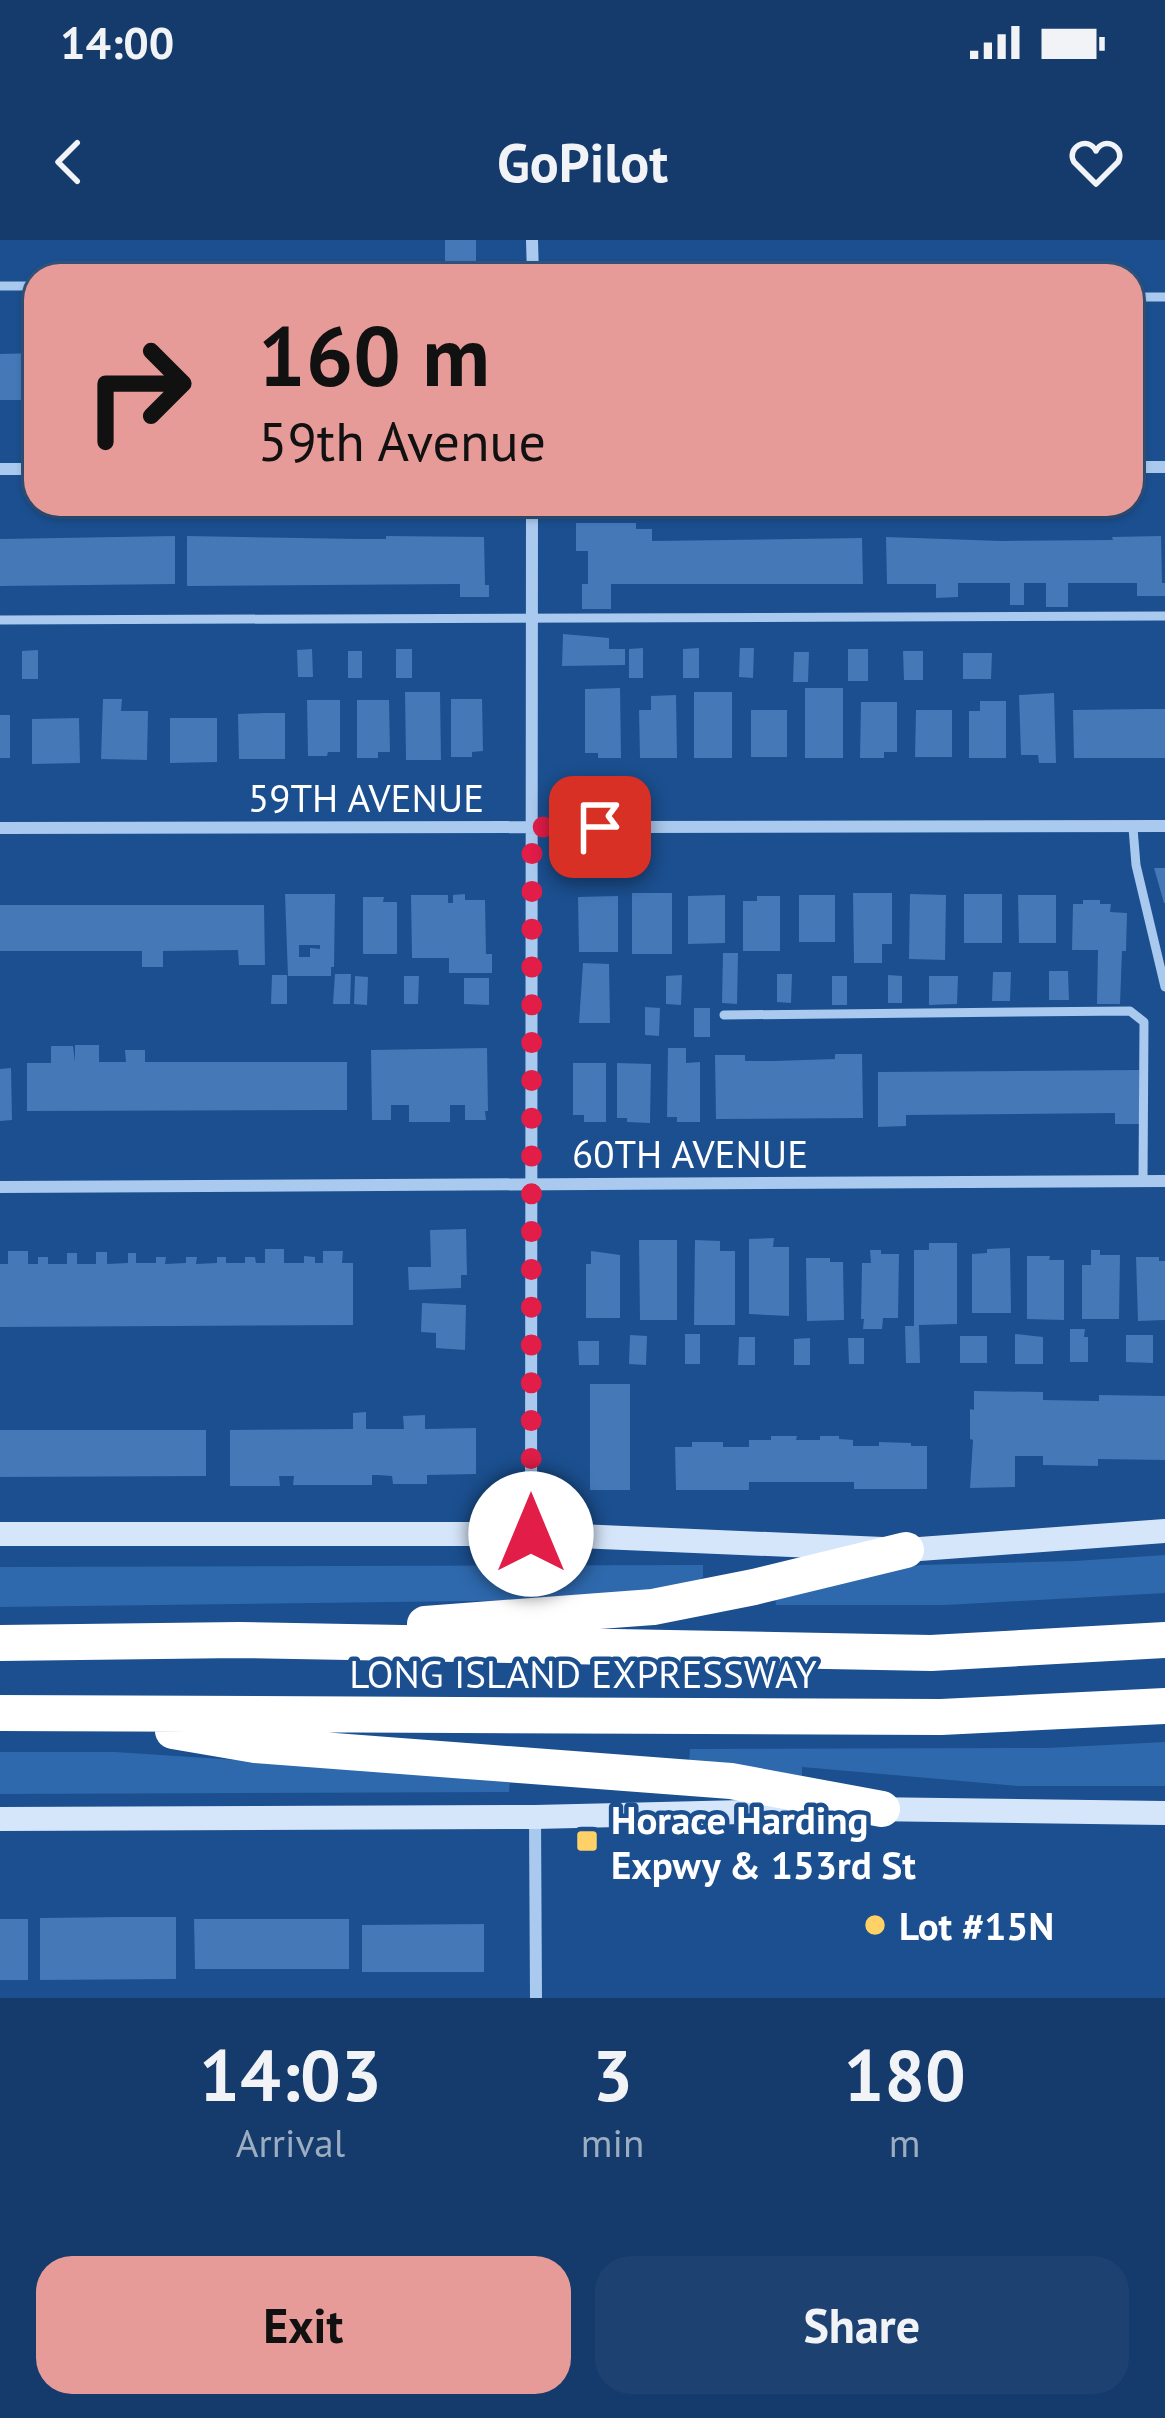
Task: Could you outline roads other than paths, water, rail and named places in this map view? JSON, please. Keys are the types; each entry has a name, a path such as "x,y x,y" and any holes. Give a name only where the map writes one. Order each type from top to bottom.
{"highway":[{"path":"239,1640 653,1607 906,1550"},
{"name":"LONG ISLAND EXPRESSWAY","path":"0,1643 239,1640 931,1653 1165,1640"},
{"name":"LONG ISLAND EXPRESSWAY","path":"0,1713 941,1717 1165,1706"},
{"path":"63,1712 255,1744 731,1781 882,1809"}],"main road":[{"path":"0,1534 531,1534 906,1550 1165,1531"},
{"path":"0,1820 535,1817 882,1809 1165,1814"}],"street":[{"path":"531,1534 532,516"},
{"name":"59TH AVENUE","path":"0,829 1165,826"},
{"name":"60TH AVENUE","path":"0,1187 1165,1181"},
{"path":"535,1817 536,1998"}],"lane":[{"path":"0,620 1165,616"},
{"path":"1132,827 1136,865 1165,987"},
{"path":"724,1016 1130,1010 1144,1022 1142,1180"}],"place":[{"name":"Horace Harding Expwy & 153rd St","path":"587,1841"},
{"name":"Lot #15N","path":"875,1925"}]}
